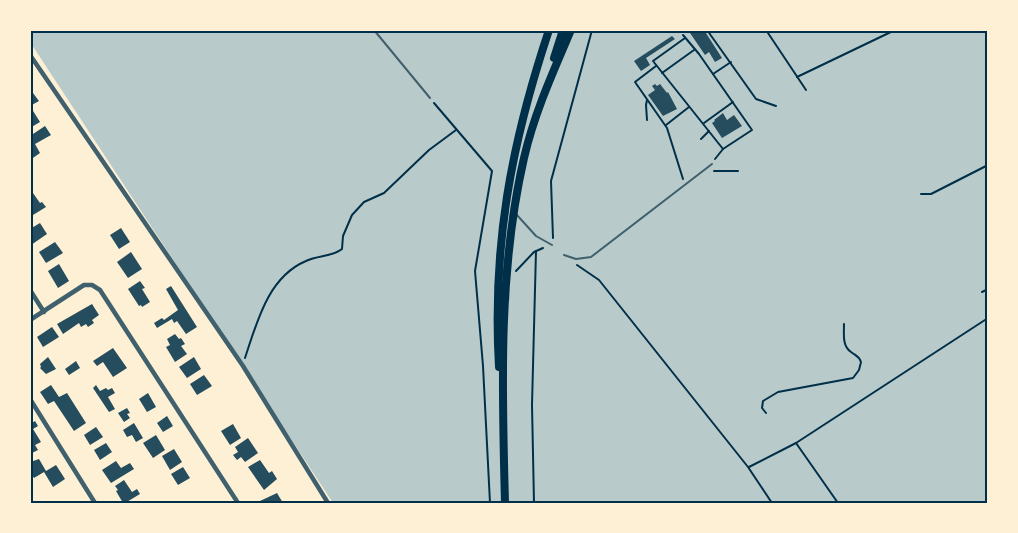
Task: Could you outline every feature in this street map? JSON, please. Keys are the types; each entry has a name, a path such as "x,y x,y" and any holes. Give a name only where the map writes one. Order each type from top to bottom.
{"main road":[{"path":"505,503 503,423 497,335 497,270 500,237 507,187 530,88 549,30"},
{"path":"503,423 507,253 524,157 563,30"},
{"path":"542,100 571,30"}],"street":[{"path":"30,55 243,366 328,503"},
{"path":"30,320 84,285 92,285 100,290 238,503"},
{"path":"30,290 44,312"},
{"path":"30,399 95,503"}],"lane":[{"path":"374,30 430,98"},
{"path":"564,255 576,259 591,257 712,164"},
{"path":"514,212 536,236 552,245"}],"path":[{"path":"506,282 536,251 552,245 551,181 592,30"},
{"path":"679,30 699,54 752,130 723,149 712,164"},
{"path":"707,30 756,99 776,105"},
{"path":"766,30 806,90"},
{"path":"797,77 895,30"},
{"path":"685,38 653,61 723,149"},
{"path":"662,73 694,50"},
{"path":"713,74 730,62"},
{"path":"656,66 635,82 666,125 681,172"},
{"path":"430,98 492,171 475,271 483,366 490,503"},
{"path":"647,100 645,105 647,120"},
{"path":"703,123 733,102"},
{"path":"666,125 689,107"},
{"path":"243,366 257,318 282,277 307,261 336,253 342,249 343,236 352,215 364,202 384,193 429,150 456,130"},
{"path":"701,139 709,131"},
{"path":"921,194 931,194 988,165"},
{"path":"705,170 738,171"},
{"path":"534,503 532,405 536,251"},
{"path":"564,255 599,280 748,467 772,503"},
{"path":"982,292 988,289"},
{"path":"748,467 796,443 988,318"},
{"path":"766,413 762,408 763,401 778,392 853,378 861,362 859,356 848,351 844,343 844,324"},
{"path":"796,443 838,503"}],"shaded area":[{"path":"30,30 988,30 988,503 333,503 30,42"}],"building":[{"path":"688,30 704,30 722,58 715,62 709,52 705,55"},
{"path":"672,36 675,39 646,58 650,65 641,71 634,61"},
{"path":"655,84 657,86 660,84 668,92 677,109 663,116 648,95 655,90 652,86"},
{"path":"30,89 39,101 30,106"},
{"path":"30,106 40,122 30,128"},
{"path":"723,113 727,120 734,115 742,126 722,138 712,123"},
{"path":"45,126 51,135 35,144 40,153 30,160 30,136"},
{"path":"33,193 46,207 33,215 30,210 30,195"},
{"path":"40,223 47,234 31,245 30,229"},
{"path":"121,228 130,242 119,249 110,235"},
{"path":"55,242 63,253 46,263 39,252"},
{"path":"131,252 142,269 128,278 117,262"},
{"path":"59,264 69,281 58,288 48,271"},
{"path":"140,281 150,302 142,307 128,289"},
{"path":"171,286 197,327 186,334 177,321 174,323 172,319 157,328 154,323 162,318 164,320 178,310 166,289"},
{"path":"92,304 99,315 92,320 94,323 88,327 86,324 81,327 79,323 63,334 57,324"},
{"path":"52,327 59,337 43,347 37,337"},
{"path":"175,334 185,344 181,346 187,354 175,362 166,347 170,345 167,339"},
{"path":"113,348 127,368 113,377 103,362 97,366 93,361"},
{"path":"48,357 56,369 46,374 40,368 40,364"},
{"path":"194,357 201,369 187,378 179,367"},
{"path":"76,361 80,368 69,375 65,369"},
{"path":"204,375 212,386 197,395 190,384"},
{"path":"51,385 59,397 67,393 86,423 74,431 54,401 48,404 40,392"},
{"path":"96,385 100,391 112,388 115,393 108,397 115,409 109,412 93,388"},
{"path":"148,393 156,407 147,412 139,399"},
{"path":"127,408 130,418 124,422 118,413"},
{"path":"167,416 173,426 163,432 157,423"},
{"path":"35,421 38,426 33,429 41,442 35,445 38,450 30,454 30,424"},
{"path":"134,423 143,438 136,442 132,435 127,437 123,430"},
{"path":"233,424 241,438 230,445 221,431"},
{"path":"96,427 103,437 90,445 84,435"},
{"path":"156,435 165,450 153,458 143,443"},
{"path":"248,438 258,453 245,462 241,457 237,460 233,455 238,452 235,447"},
{"path":"106,443 112,452 100,460 94,450"},
{"path":"174,449 182,462 170,470 162,456"},
{"path":"39,459 46,471 56,465 65,479 53,487 44,472 34,478 30,472 30,462"},
{"path":"260,460 269,473 272,471 277,479 264,490 248,467"},
{"path":"116,461 121,468 130,463 134,469 111,483 102,470"},
{"path":"183,467 190,478 178,485 171,474"},
{"path":"124,480 132,492 137,489 140,494 123,503 115,486"},
{"path":"277,493 283,503 262,503 260,501"}]}
